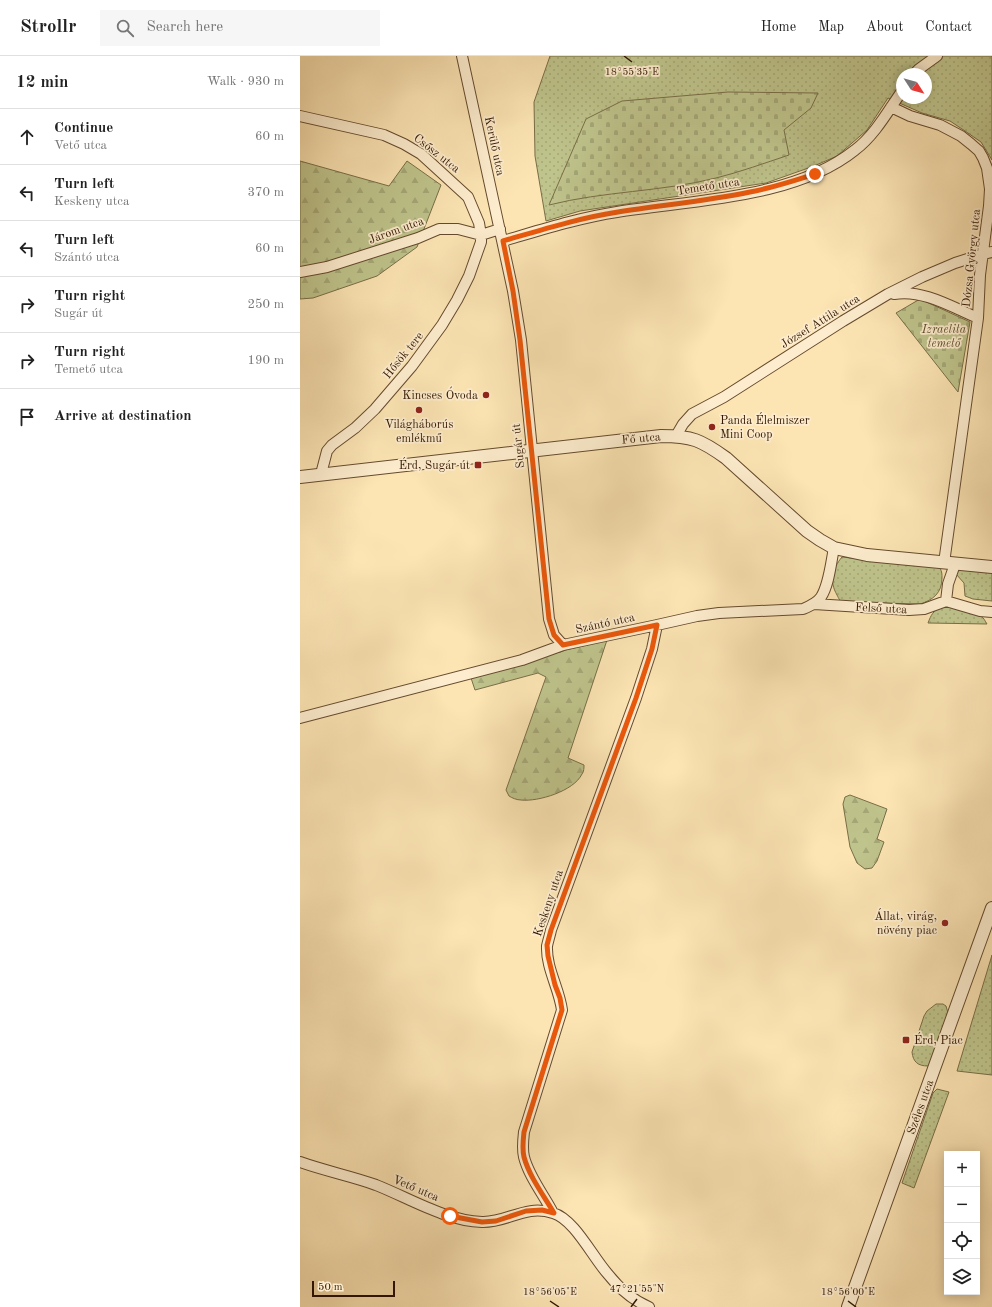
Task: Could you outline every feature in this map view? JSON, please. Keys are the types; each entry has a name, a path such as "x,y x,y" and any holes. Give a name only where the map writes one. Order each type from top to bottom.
{"street":[{"name":"Kerülő utca","path":"463,56 503,241"},
{"path":"920,68 937,56"},
{"name":"Temető utca","path":"503,241 583,218 701,201 750,192 785,184 815,174 837,162 866,141 896,100"},
{"name":"Dózsa György utca","path":"891,107 910,116 940,125 961,136 979,151 987,168 990,189 987,253 980,275 978,318 949,563"},
{"name":"Csősz utca","path":"300,116 384,135 421,154 468,197 479,224 481,235"},
{"name":"Járom utca","path":"300,272 328,267 418,238 432,231 447,228 458,229 481,235"},
{"path":"481,235 500,229"},
{"name":"Hősök tere","path":"322,474 327,451 332,445 355,428 375,409 412,366 442,325 469,276 481,242 481,235"},
{"name":"Sugár út","path":"503,241 513,291 520,340 549,619 554,635 563,645"},
{"name":"József Attila utca","path":"676,436 683,424 692,414 724,397 888,294 955,263 987,253"},
{"path":"888,294 901,292 921,295 978,318"},
{"name":"Fő utca","path":"300,477 531,450 661,436 676,436 696,440 712,448 726,458 807,531 834,548 867,555 949,563"},
{"path":"814,604 825,590 834,548"},
{"path":"992,568 949,563 946,601 980,611 992,612"},
{"name":"Felső utca","path":"814,604 909,610 924,609 946,601"},
{"name":"Szántó utca","path":"300,718 522,660 563,645 696,616 719,613 803,609 814,604"},
{"name":"Keskeny utca","path":"554,1213 530,1171 524,1158 523,1146 524,1132 562,1010 548,956 547,945 551,930 636,698 652,649 657,625"},
{"name":"Széles utca","path":"848,1307 992,908"},
{"name":"Vető utca","path":"300,1162 374,1185 433,1210 467,1220 482,1222 496,1221 526,1211 542,1210 554,1213 566,1220 606,1273 625,1293 649,1307"}],"green space":[{"path":"550,56 992,56 992,160 981,142 950,121 922,113 902,104 932,104 932,68 896,68 896,102 888,98 867,130 837,156 766,183 580,211 546,221 535,156 534,102"},
{"path":"728,92 818,93 811,108 784,130 789,155 734,173 695,183 570,200 549,205 586,119 622,101"},
{"path":"300,161 389,186 407,161 441,185 417,247 377,276 313,298 300,299"},
{"name":"Izraelita temető","path":"920,299 970,322 958,392 896,313"},
{"path":"842,557 940,568 942,572 942,583 938,592 933,598 920,604 843,602 839,599 832,580 836,566"},
{"path":"964,568 992,571 992,601 973,599 965,596 964,583 956,574"},
{"path":"941,607 956,608 973,612 982,617 987,624 928,623 936,610"},
{"path":"607,640 568,758 584,765 583,773 571,786 546,797 521,800 509,796 506,790 546,677 538,673 475,690 471,678 566,650"},
{"path":"850,795 887,809 877,839 884,842 877,861 872,868 865,869 857,863 850,847 843,804 845,797"},
{"path":"992,955 992,1075 957,1071"},
{"path":"936,1004 943,1004 946,1006 948,1013 930,1064 928,1066 921,1065 915,1061 912,1052 924,1016 927,1011"},
{"path":"937,1089 949,1092 914,1188 902,1183 933,1093"}],"place":[{"name":"Kincses Óvoda","path":"486,395"},
{"name":"Világháborús emlékmű","path":"419,410"},
{"name":"Panda Élelmiszer Mini Coop","path":"712,427"},
{"name":"Érd, Sugár út","path":"478,465"},
{"name":"Állat, virág, növény piac","path":"945,923"},
{"name":"Érd, Piac","path":"906,1040"}],"route":[{"path":"450,1216 482,1222 496,1221 513,1214 526,1211 542,1210 554,1213 530,1171 524,1158 523,1146 524,1132 562,1010 548,956 547,945 551,930 636,698 652,649 657,625 563,645 554,635 549,619 520,340 513,291 503,241 583,218 701,201 750,192 785,184 815,174"}]}
